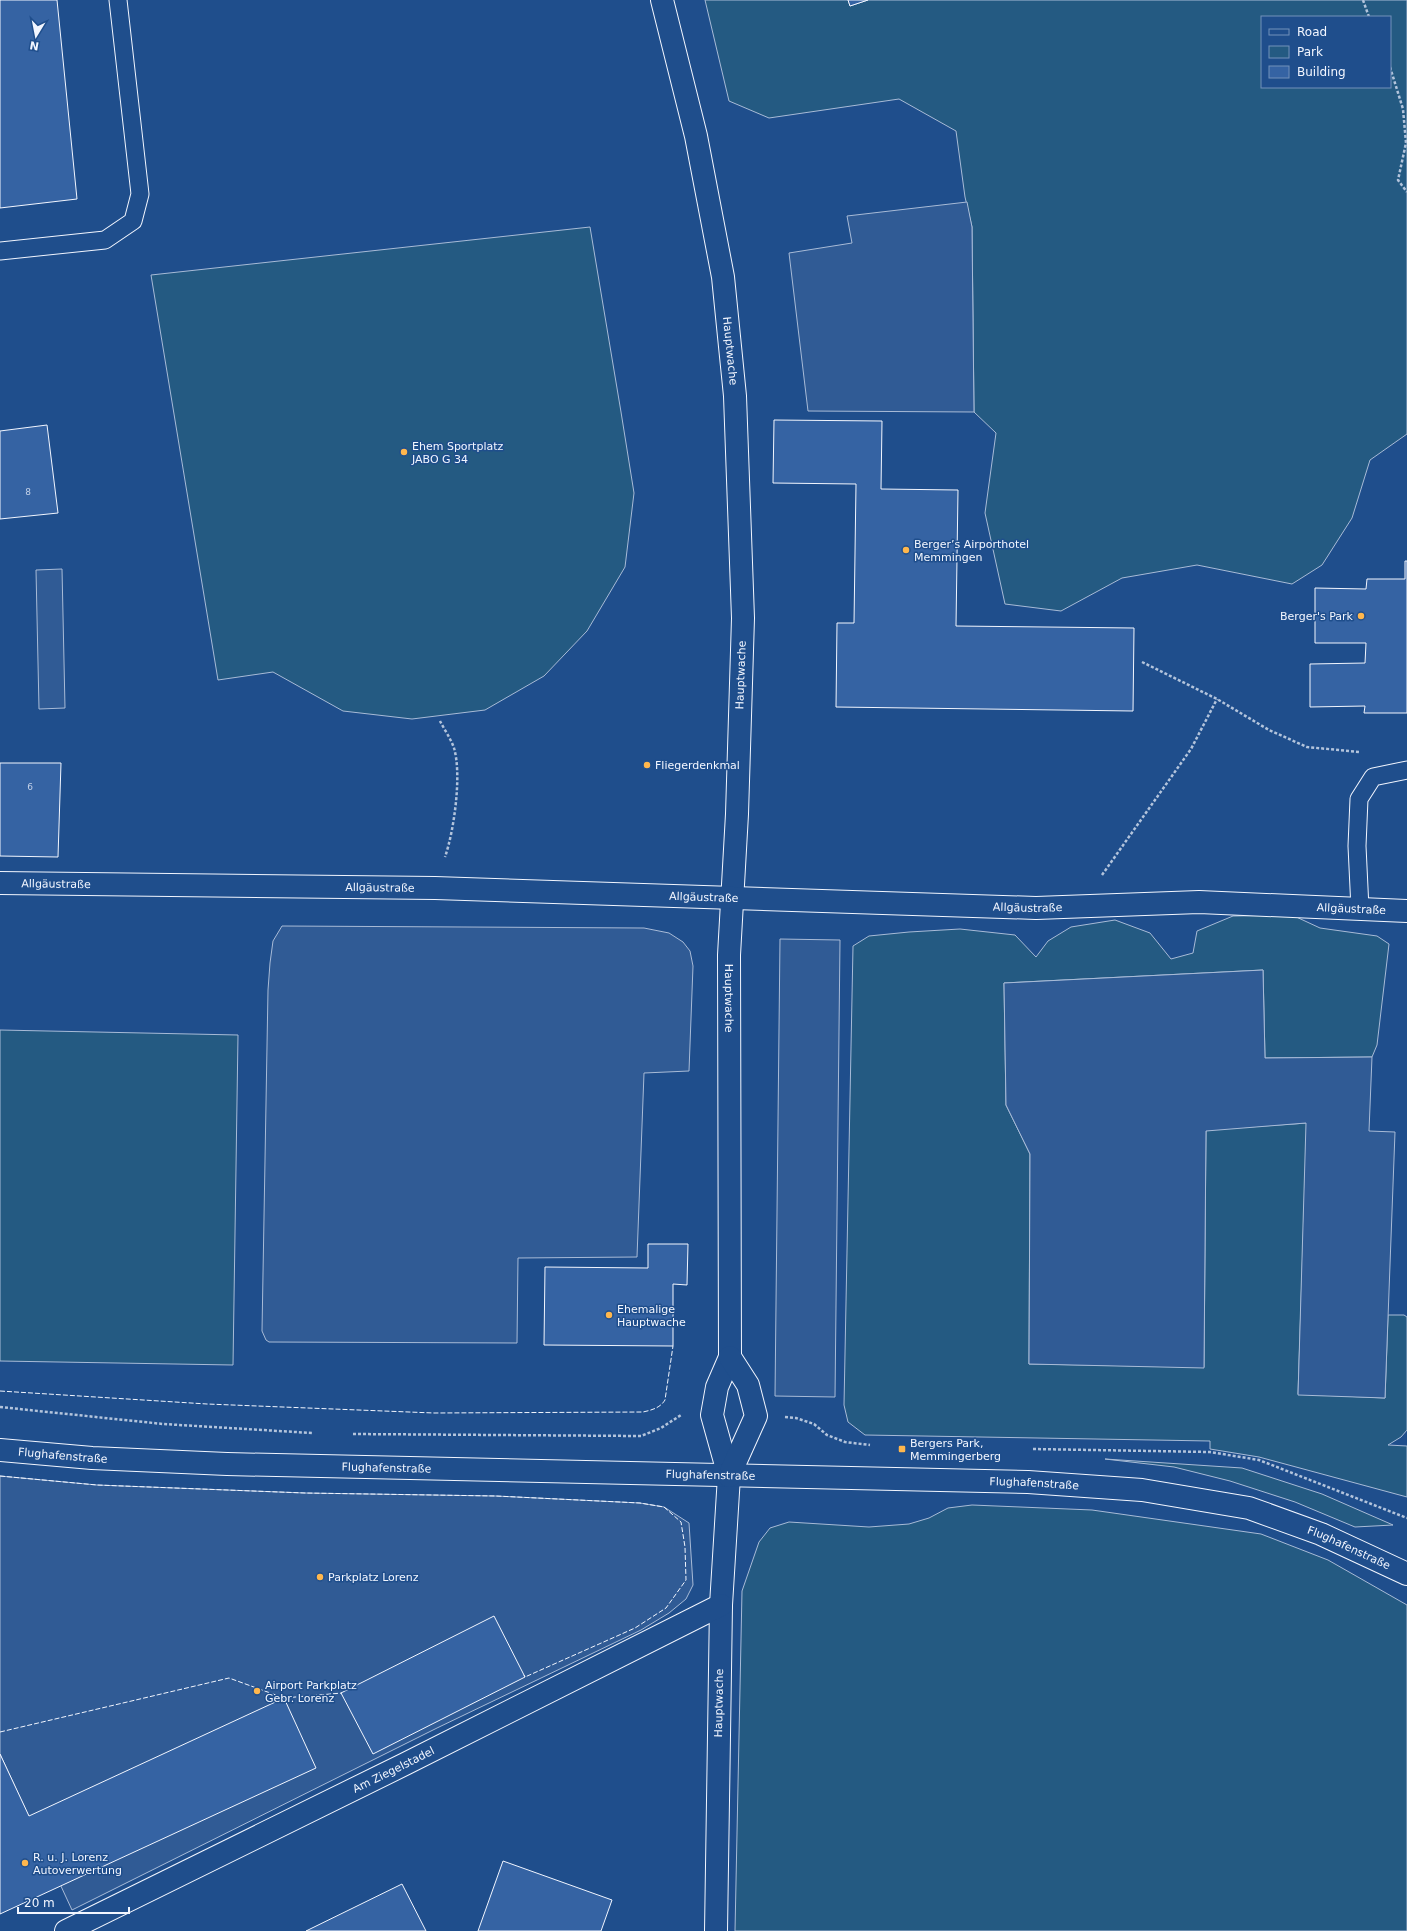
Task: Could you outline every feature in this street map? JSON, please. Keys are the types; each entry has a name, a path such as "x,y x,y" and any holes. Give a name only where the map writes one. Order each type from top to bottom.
{"street":[{"name":"Hauptwache","path":"662,0 696,136 723,277 735,396 743,618 737,814 729,955 730,1357 717,1387 712,1414 729,1476 721,1605 716,1931"},
{"name":"Allgäustraße","path":"0,883 435,888 1036,908 1199,902 1407,911"},
{"name":"Hauptwache","path":"729,1476 756,1416 748,1385 730,1357"},
{"name":"Flughafenstraße","path":"0,1450 92,1458 227,1464 1028,1482 1142,1490 1249,1508 1321,1534 1407,1574"},
{"name":"Am Ziegelstadel","path":"66,1931 405,1764 721,1605"}],"lane":[{"path":"0,251 105,240 133,221 140,194 118,0"},
{"path":"1360,909 1357,846 1359,799 1373,777 1407,770"}],"path":[{"path":"1363,0 1369,16"},
{"path":"1391,70 1403,109 1406,143 1398,180 1407,192"},
{"path":"1142,662 1216,699 1268,730 1307,747 1355,752"},
{"path":"1080,906 1190,749 1216,699"},
{"path":"435,888 451,840 457,775 454,748 440,721"},
{"path":"0,1407 163,1424 316,1433"},
{"path":"348,1434 641,1436 661,1428 682,1414"}],"green space":[{"path":"705,0 848,0 850,6 868,0 1407,0 1407,434 1370,460 1352,518 1322,565 1292,584 1197,565 1122,578 1061,611 1005,604 985,513 996,433 974,412 972,227 965,197 956,131 899,99 769,118 729,101"},
{"name":"Ehem Sportplatz JABO G 34","path":"590,227 634,493 625,567 587,631 544,676 485,710 412,719 343,711 273,672 218,680 151,275"},
{"path":"1292,915 1320,928 1377,936 1389,944 1377,1045 1372,1057 1265,1058 1263,970 1004,983 1006,1105 1030,1154 1029,1364 1204,1367 1206,1130 1307,1123 1298,1394 1385,1398 1388,1315 1404,1315 1407,1317 1407,1430 1401,1437 1388,1445 1407,1446 1407,1497 1259,1457 1210,1449 1210,1441 865,1435 848,1422 844,1405 853,946 869,936 960,929 1015,935 1036,957 1048,941 1071,927 1115,920 1150,933 1171,959 1193,953 1197,931 1233,916"},
{"path":"0,1030 238,1035 233,1365 0,1361"},
{"path":"1105,1459 1242,1468 1322,1494 1393,1525 1355,1527 1295,1502 1230,1481 1174,1467"},
{"path":"972,1505 1092,1510 1261,1534 1328,1560 1407,1605 1407,1931 735,1931 742,1591 759,1542 770,1528 789,1522 869,1527 909,1524 929,1518 948,1508"}],"shaded area":[{"path":"967,202 972,227 974,412 808,411 789,253 852,243 847,216"},
{"path":"62,569 65,708 39,709 36,570"},
{"path":"282,926 644,928 669,933 683,942 690,951 693,966 689,1071 644,1073 637,1257 518,1258 517,1343 269,1342 266,1340 262,1331 268,990 273,941"},
{"path":"780,939 840,940 835,1397 775,1396"},
{"path":"1263,970 1265,1058 1372,1057 1369,1131 1395,1132 1385,1398 1298,1395 1306,1123 1206,1131 1204,1368 1029,1364 1030,1154 1006,1105 1004,983"},
{"name":"Airport Parkplatz Gebr. Lorenz","path":"0,1476 97,1485 305,1493 496,1496 640,1503 664,1507 689,1523 693,1585 686,1599 669,1613 641,1630 437,1728 72,1910 0,1754"}],"building":[{"path":"0,0 57,0 77,199 0,208"},
{"path":"848,0 868,0 850,6"},
{"name":"Berger’s Airporthotel Memmingen","path":"774,420 882,421 881,489 958,490 956,626 1134,628 1133,711 836,707 837,623 854,623 856,484 773,483"},
{"path":"47,425 58,513 0,519 0,431"},
{"name":"Berger's Park","path":"1405,561 1407,561 1407,713 1364,713 1365,706 1310,707 1310,664 1365,663 1366,643 1315,643 1315,588 1366,589 1367,579 1405,579"},
{"path":"0,763 61,763 58,857 0,856"},
{"name":"Ehemalige Hauptwache","path":"648,1244 688,1244 687,1285 673,1284 673,1346 544,1345 545,1267 648,1268"},
{"path":"494,1616 525,1677 373,1754 341,1693"},
{"path":"284,1698 316,1768 0,1914 0,1754 29,1816"},
{"path":"503,1861 612,1900 601,1931 478,1931"},
{"path":"402,1884 426,1931 306,1931"}],"fence":[{"path":"0,1391 207,1404 434,1413 643,1412 658,1407 665,1400 673,1346"},
{"path":"0,1476 97,1485 305,1493 496,1496 640,1503 664,1507 681,1522 685,1547 686,1580 666,1608 635,1628 525,1677 524,1675"},
{"path":"0,1732 229,1678 284,1698 342,1693"}],"place":[{"name":"Ehem Sportplatz JABO G 34","path":"404,452"},
{"name":"Berger’s Airporthotel Memmingen","path":"906,550"},
{"name":"Berger's Park","path":"1361,616"},
{"name":"Fliegerdenkmal","path":"647,765"},
{"name":"Ehemalige Hauptwache","path":"609,1315"},
{"name":"Bergers Park, Memmingerberg","path":"902,1449"},
{"name":"Parkplatz Lorenz","path":"320,1577"},
{"name":"Airport Parkplatz Gebr. Lorenz","path":"257,1691"},
{"name":"R. u. J. Lorenz Autoverwertung","path":"25,1863"}]}
